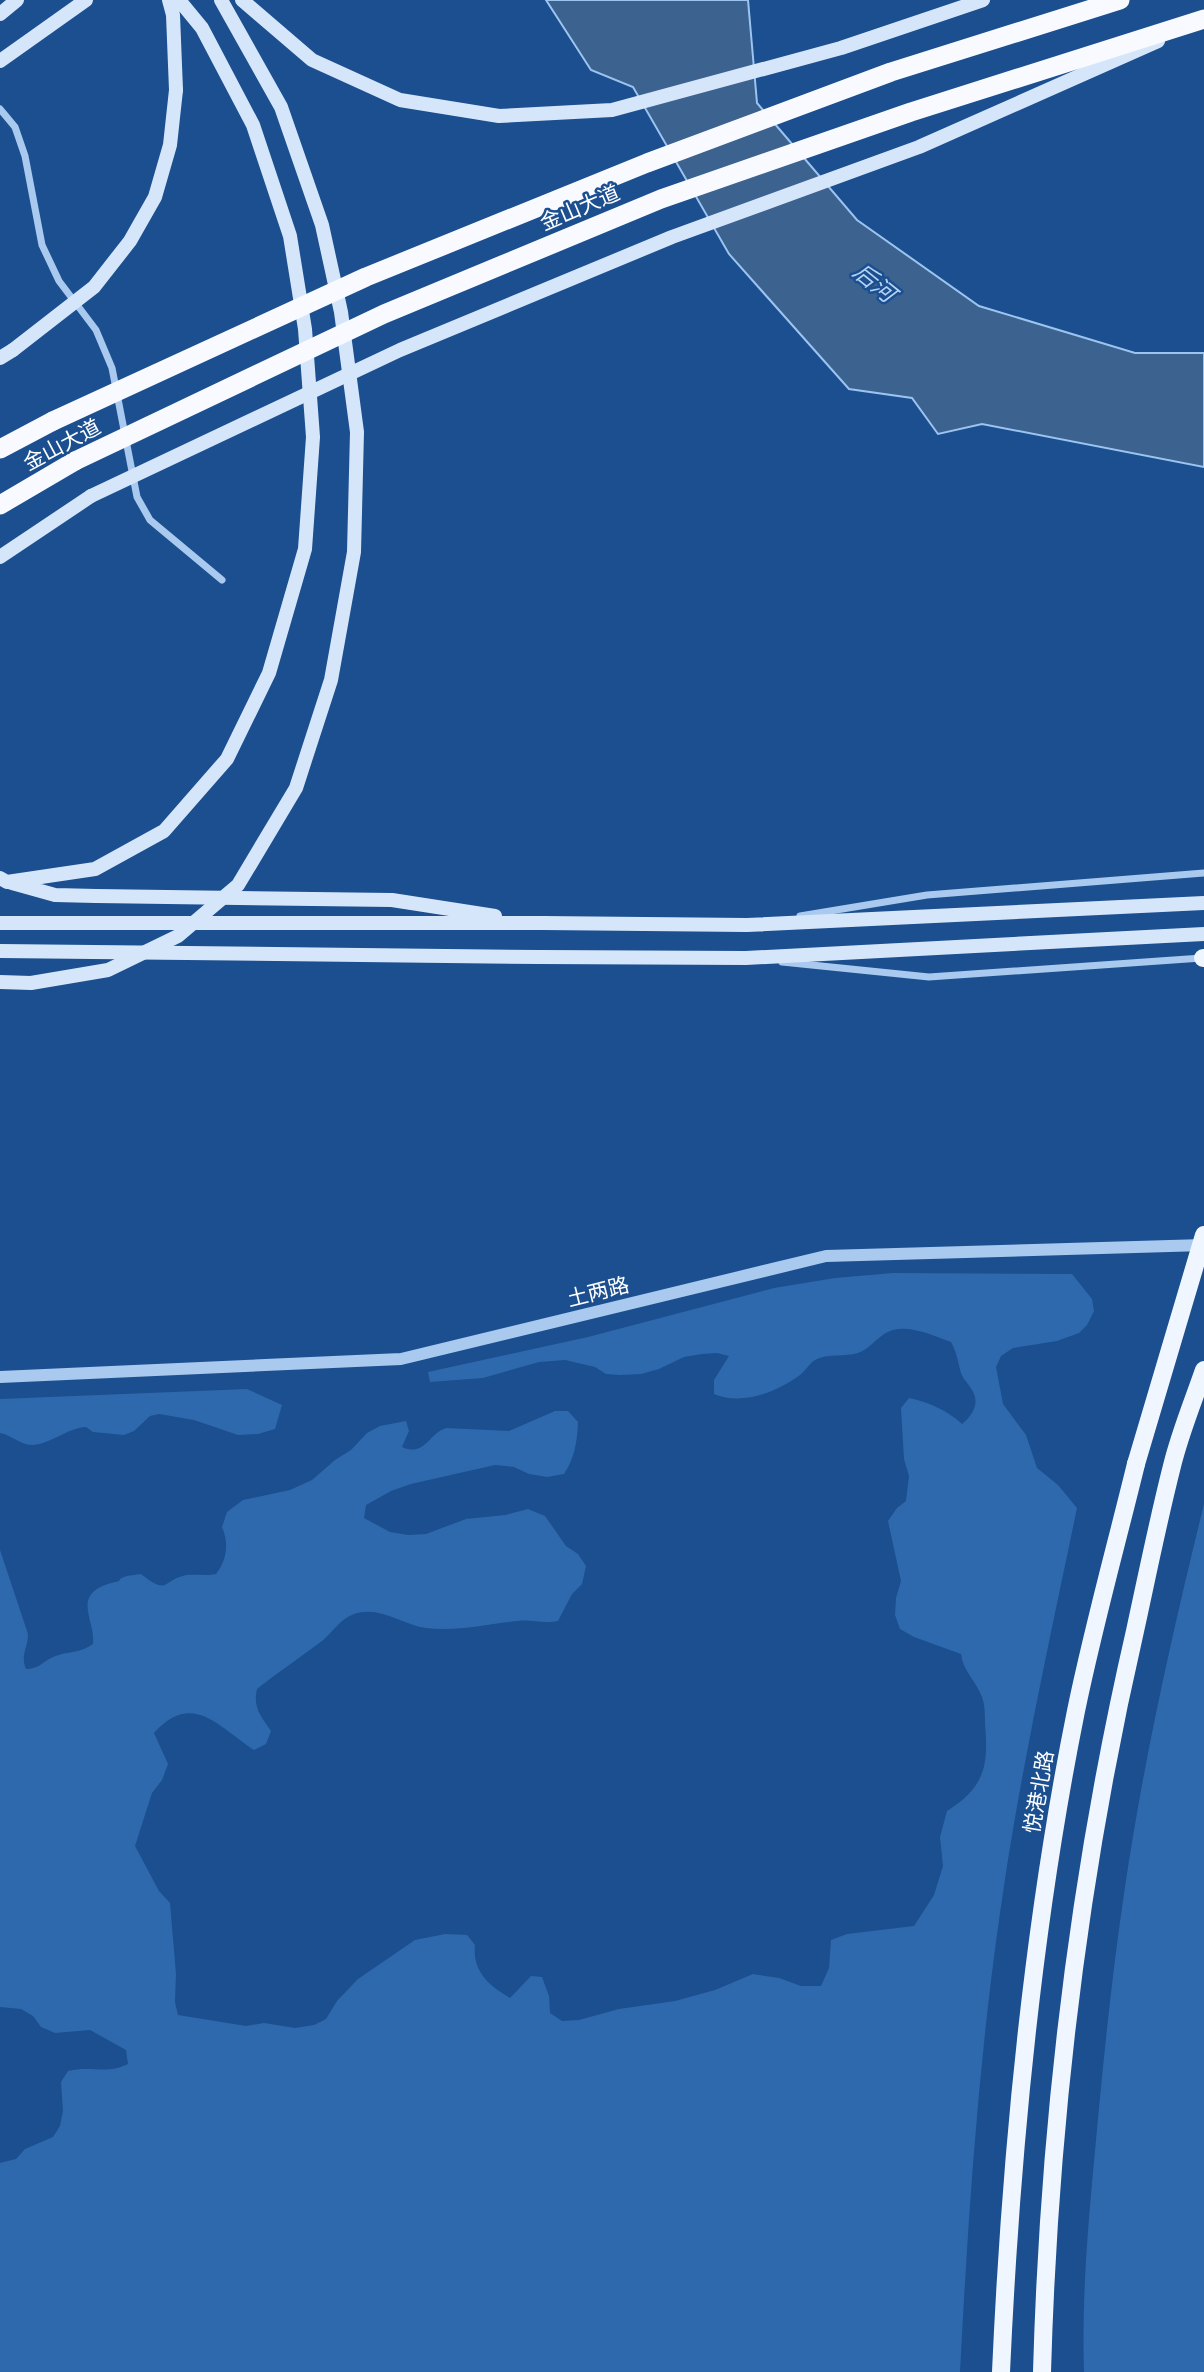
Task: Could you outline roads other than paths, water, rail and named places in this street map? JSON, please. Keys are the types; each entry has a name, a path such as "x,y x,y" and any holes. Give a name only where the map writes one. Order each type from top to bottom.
{"highway":[{"name":"金山大道","path":"0,449 53,421 366,277 648,163 891,72 1120,0"},
{"name":"金山大道","path":"0,505 75,461 384,314 662,199 911,112 1204,20"}],"main road":[{"path":"0,14 18,0"},
{"path":"0,61 86,0"},
{"path":"6,354 94,287 130,241 155,197 170,145 176,90 174,27 169,0"},
{"path":"3,880 95,869 164,831 228,759 269,673 304,549 313,437 305,329 290,236 253,125 202,28 179,0"},
{"path":"0,982 31,983 108,970 178,936 238,885 296,788 331,680 354,552 356,432 341,312 322,225 281,107 220,0"},
{"path":"242,1 312,60 400,100 499,116 612,110 841,48 983,0"},
{"path":"0,557 91,496 400,350 672,237 919,147 1204,20"},
{"path":"3,880 55,894 392,900 542,923"},
{"path":"0,923 747,925 1204,903"},
{"path":"0,951 746,958 1204,934"},
{"name":"悦港北路","path":"1001,2372 1013,2161 1031,1993 1076,1710 1136,1464 1204,1235"},
{"path":"1042,2372 1053,2160 1071,1996 1092,1847 1115,1716 1173,1463 1204,1370"}],"street":[{"path":"0,109 15,127 25,156 43,245 59,281 96,330 112,368 137,497 150,520 222,580"},
{"path":"747,925 927,895 1194,876 1204,873"},
{"path":"746,958 929,977 1204,958"},
{"name":"土两路","path":"0,1377 401,1359 827,1256 1204,1245"}],"water":[{"name":"后河","path":"546,0 748,0 757,103 857,220 979,306 1135,353 1204,353 1204,467 982,424 938,434 912,398 849,389 729,254 633,87 591,70"}]}
